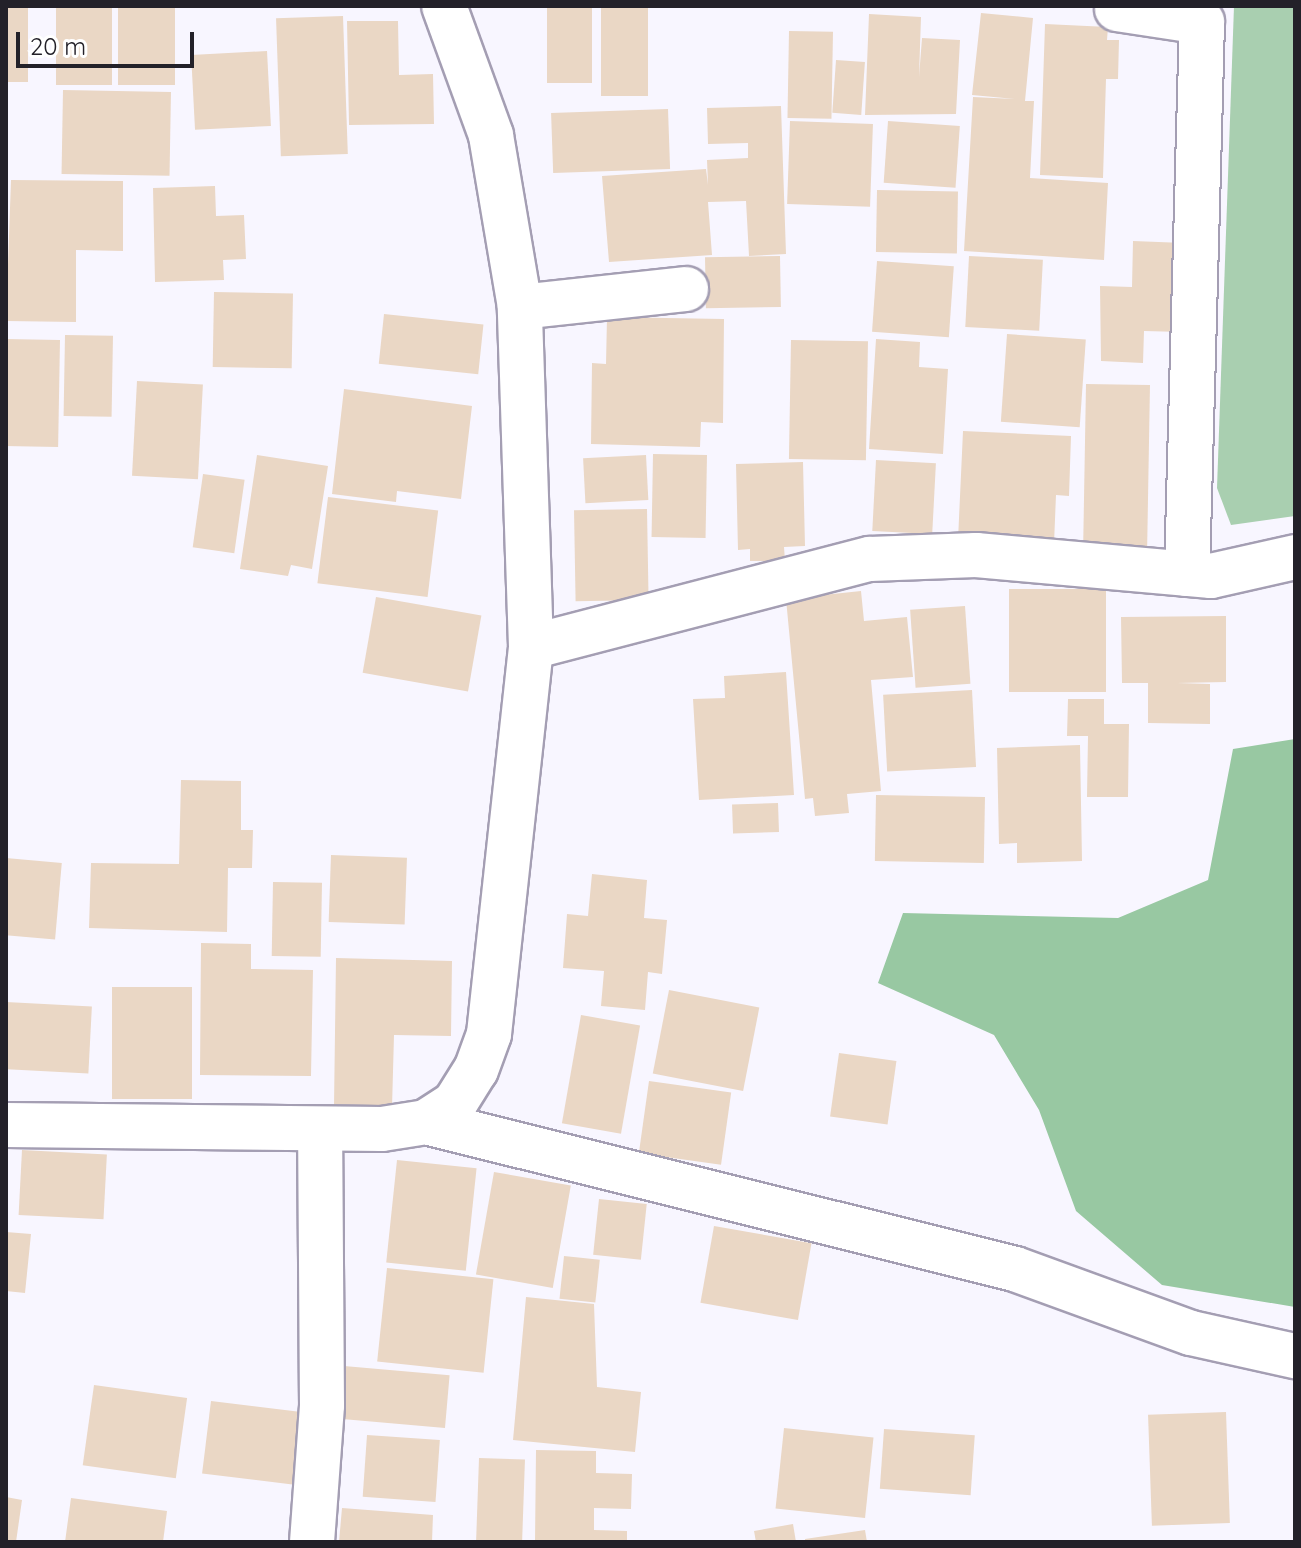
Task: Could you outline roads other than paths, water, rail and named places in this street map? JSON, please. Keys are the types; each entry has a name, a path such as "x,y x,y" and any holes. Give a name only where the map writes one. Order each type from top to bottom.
{"street":[{"path":"426,1122 455,1103 489,1034 507,828 531,647 520,307 491,135 444,6"},
{"path":"1117,9 1202,22 1187,574"},
{"path":"520,307 686,289"},
{"path":"531,647 870,559 976,555 1211,576 1295,557"},
{"path":"6,1125 320,1133 426,1122 1015,1269 1191,1333 1295,1356"},
{"path":"312,1542 322,1405 320,1133"}]}
